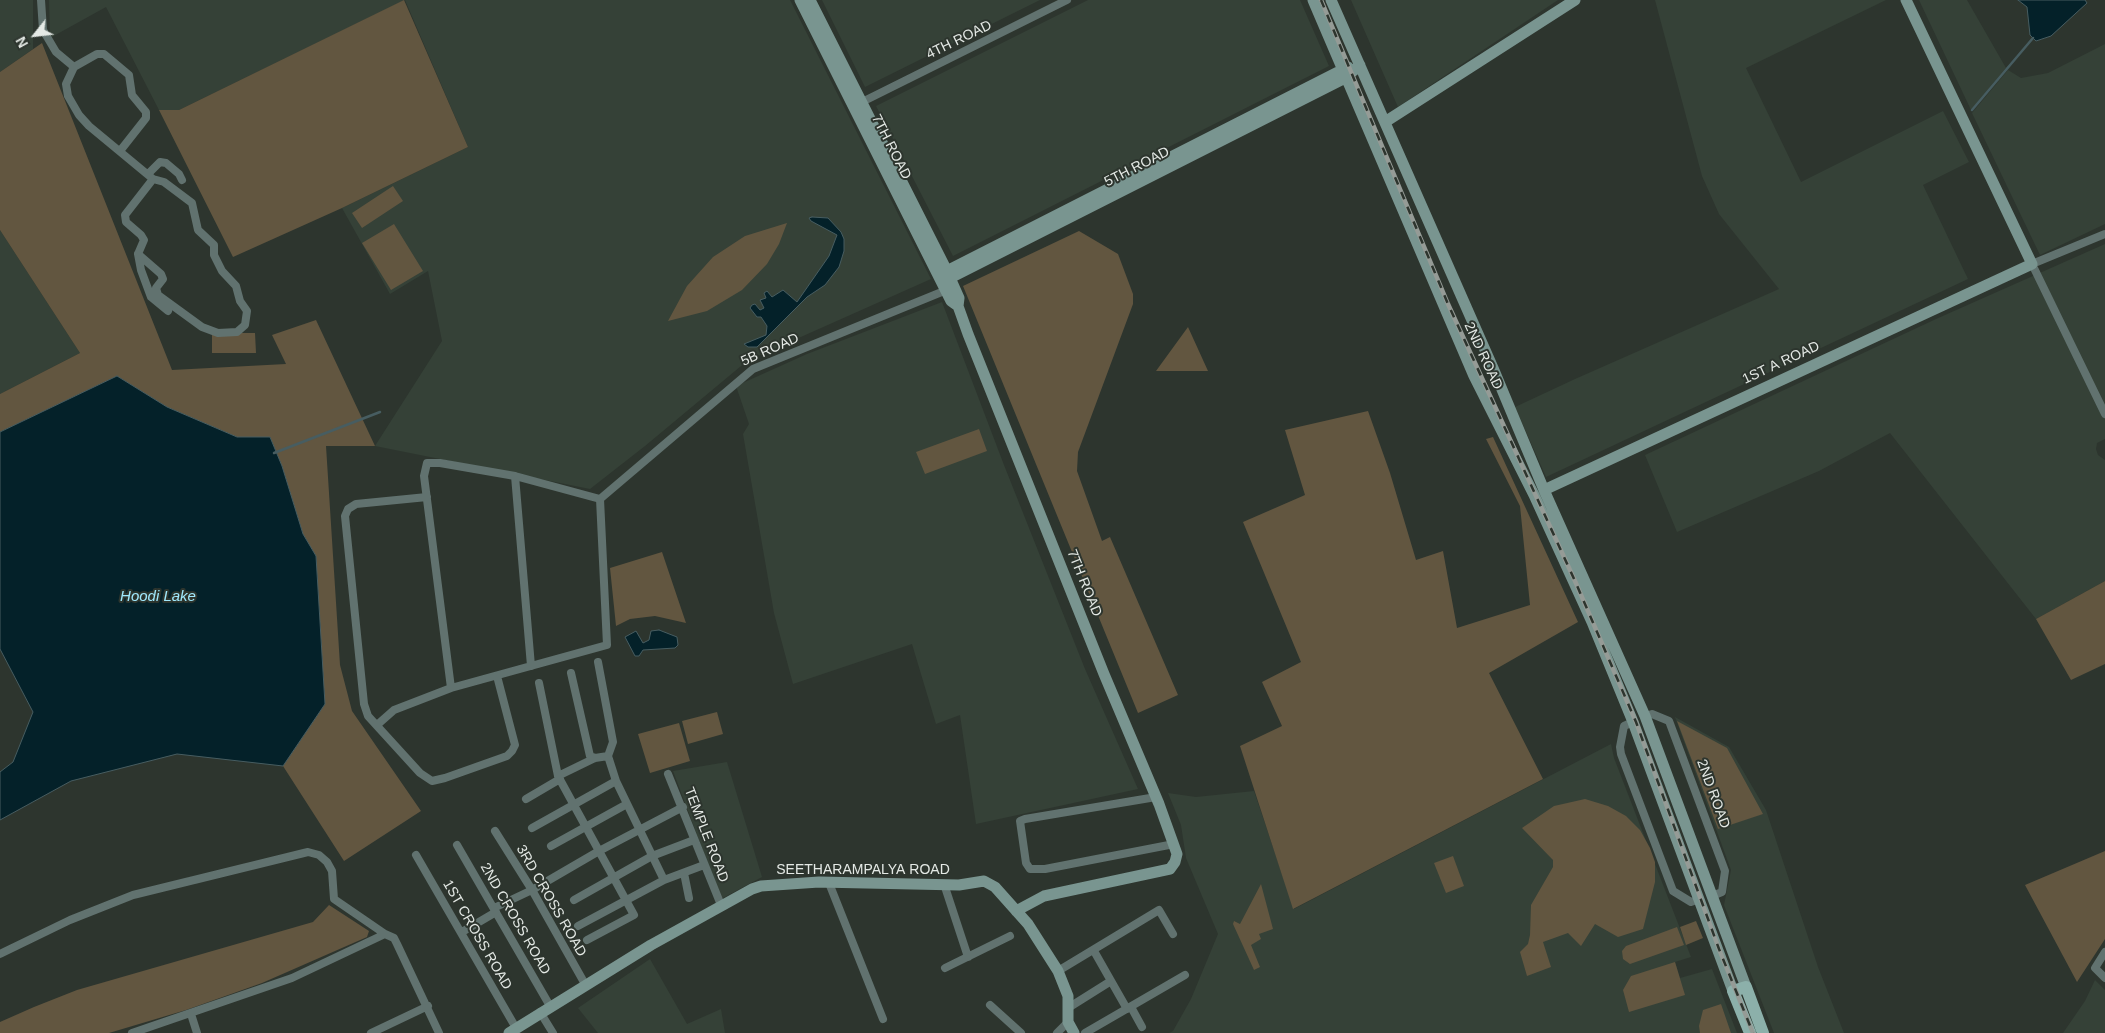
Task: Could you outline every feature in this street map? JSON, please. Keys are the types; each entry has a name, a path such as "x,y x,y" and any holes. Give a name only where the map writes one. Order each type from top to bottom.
{"main road":[{"path":"1733,991 1746,987"},
{"name":"2ND ROAD","path":"1746,987 1764,1033"},
{"name":"2ND ROAD","path":"1733,991 1750,1033"}],"street":[{"path":"41,0 43,30 56,52 74,67"},
{"name":"7TH ROAD","path":"800,0 858,104"},
{"name":"7TH ROAD","path":"810,0 858,104 947,280 959,298 958,306 1104,674 1156,797 1177,854 1175,862 1170,869 1044,896 1016,911"},
{"name":"4TH ROAD","path":"858,104 1067,0"},
{"name":"2ND ROAD","path":"1313,0 1478,386 1534,495 1591,620 1633,722 1733,991"},
{"name":"2ND ROAD","path":"1331,0 1544,490 1645,716 1746,987"},
{"path":"1385,122 1575,0"},
{"path":"1906,0 2105,414"},
{"path":"120,152 146,118 146,112 132,95 130,75 104,54 97,54 74,67 66,84 68,96 79,115 89,126 120,152 150,176 164,182 192,203 198,230 214,245 214,254 222,271 236,286 240,302 247,311 245,325 236,332 218,334 202,327 158,295 156,288 163,279 161,274 138,254"},
{"name":"5TH ROAD","path":"947,280 1128,184 1344,74 1359,64"},
{"path":"168,311 152,297 141,270 138,254 144,240 126,222 125,215 160,162 166,163 180,174 182,180"},
{"path":"2032,264 2105,234"},
{"name":"1ST A ROAD","path":"1544,490 2032,264"},
{"name":"5B ROAD","path":"600,499 753,369 947,280"},
{"path":"1478,386 1490,389 1500,387"},
{"path":"1488,404 1492,394 1500,387"},
{"path":"377,725 394,710 451,688 607,645 600,499 516,476 440,463 427,464 424,476 451,688"},
{"path":"516,476 531,666"},
{"path":"427,497 356,504 348,509 345,516 364,704 368,716 420,773 432,781 445,778 507,756 515,745 497,676"},
{"path":"598,662 613,742 608,756 616,781 664,880"},
{"path":"571,673 590,756 595,758"},
{"path":"539,684 559,778 628,900 634,915 586,940"},
{"name":"2ND ROAD","path":"1645,716 1652,714 1669,721 1699,801 1725,871 1722,892 1712,896"},
{"path":"1633,722 1624,726 1620,747 1673,891 1691,902 1700,899"},
{"path":"526,799 595,758 608,756"},
{"name":"TEMPLE ROAD","path":"668,774 721,904"},
{"path":"532,828 616,781"},
{"path":"1156,797 1025,819 1020,822 1026,863 1030,869 1045,869 1174,844"},
{"path":"551,846 627,804"},
{"path":"462,932 495,910 599,851 683,807"},
{"name":"3RD CROSS ROAD","path":"495,831 532,890 585,984"},
{"path":"574,900 652,856 694,840"},
{"name":"2ND CROSS ROAD","path":"457,844 495,910 545,1009 553,1033"},
{"path":"0,954 70,920 133,895 308,852 328,862 332,871 334,899 394,938 428,1006 439,1033"},
{"name":"1ST CROSS ROAD","path":"416,855 462,932 512,1031"},
{"path":"578,926 664,880 704,865"},
{"path":"684,873 689,898"},
{"name":"SEETHARAMPALYA ROAD","path":"512,1031 585,984 721,904 761,886 829,883 959,885 984,881 990,883 1028,924 1058,971 1068,996 1071,1028"},
{"path":"829,883 883,1019"},
{"path":"944,884 968,957"},
{"path":"1058,971 1159,910 1173,934"},
{"path":"132,1033 292,978 386,934"},
{"path":"946,968 1010,936"},
{"path":"1094,951 1111,981 1142,1027"},
{"path":"2105,952 2095,968 2105,978"},
{"path":"1086,1033 1185,975"},
{"path":"1068,1008 1111,981"},
{"path":"990,1005 1020,1033"},
{"path":"372,1033 428,1006"},
{"path":"191,1014 197,1033"},
{"path":"1057,1033 1071,1028"}],"shaded area":[{"path":"0,0 33,0 33,49 0,72"},
{"path":"49,0 405,0 179,110 159,110 106,7 50,38"},
{"path":"404,0 468,147 342,208 233,257 159,110 179,110"},
{"path":"405,0 790,0 931,279 747,361 590,489 375,446 442,341 428,271 390,294 342,208 468,147"},
{"path":"822,0 1040,0 865,87"},
{"path":"1088,0 1300,0 1329,66 953,256 876,106"},
{"path":"1351,0 1558,0 1398,107"},
{"path":"1655,0 1886,0 1746,68 1801,182 1943,111 1969,162 1923,185 1968,279 1546,477 1515,407 1779,289 1719,214 1702,176"},
{"path":"1919,0 1967,0 2006,68 1971,110"},
{"path":"42,43 172,370 286,364 272,335 316,320 375,446 326,446 340,665 352,711 421,811 344,861 283,766 325,704 316,556 303,534 282,466 270,437 237,437 167,407 117,376 0,432 0,394 80,353 0,230 0,72"},
{"path":"2105,44 2105,224 2040,255 1972,113 2008,70 2021,78 2048,73"},
{"path":"393,186 403,201 362,228 352,213"},
{"path":"787,223 779,244 767,264 742,290 707,311 668,321 687,286 713,257 745,236"},
{"path":"394,224 423,271 391,290 362,243"},
{"path":"0,230 80,353 0,394"},
{"path":"1079,231 1118,254 1133,294 1133,304 1078,452 1077,471 1102,541 1110,537 1178,695 1138,713 963,286"},
{"path":"2105,244 2105,439 2097,443 2096,449 2098,455 2105,460 2105,581 2036,619 1890,433 1819,471 1677,532 1645,455 1936,319"},
{"path":"942,302 1085,669 1138,789 976,824 960,715 936,724 912,644 793,684 774,613 743,434 749,424 736,386 807,354"},
{"path":"1188,327 1208,371 1156,371"},
{"path":"212,333 255,333 256,353 212,353"},
{"path":"1368,411 1390,473 1416,560 1443,551 1457,628 1530,605 1520,506 1486,439 1493,437 1578,622 1489,673 1543,779 1293,909 1240,746 1282,726 1262,682 1301,662 1243,522 1305,495 1285,430"},
{"path":"979,429 987,451 925,474 916,452"},
{"path":"662,552 686,623 655,616 630,619 616,626 610,568"},
{"path":"2105,581 2105,664 2071,680 2036,619"},
{"path":"717,712 723,734 688,744 682,721"},
{"path":"1675,717 1729,747 1766,810 1818,967 1844,1033 1774,1033 1724,905 1731,870"},
{"path":"1677,721 1727,748 1763,814 1718,829"},
{"path":"679,723 690,761 650,773 638,734"},
{"path":"1611,744 1614,758 1691,957 1675,962 1680,978 1712,969 1737,1033 1169,1033 1173,1031 1191,999 1218,934 1186,858 1181,825 1168,793 1196,797 1254,791 1294,909"},
{"path":"727,762 762,877 721,899 673,771"},
{"path":"1585,799 1608,806 1626,816 1640,830 1650,848 1655,862 1655,882 1643,929 1618,937 1595,924 1581,946 1568,933 1543,942 1551,967 1527,976 1520,952 1528,944 1531,905 1553,867 1553,860 1522,828 1554,806"},
{"path":"2105,851 2105,939 2077,982 2025,885"},
{"path":"1453,856 1464,886 1446,893 1434,863"},
{"path":"1261,884 1273,929 1259,934 1261,939 1251,945 1260,967 1254,970 1233,924 1234,921 1240,924"},
{"path":"329,905 369,931 367,937 262,983 186,1010 109,1033 0,1033 0,1022 77,990 313,922"},
{"path":"1696,921 1703,938 1686,945 1680,927"},
{"path":"1677,927 1684,945 1630,964 1623,959 1622,951 1626,946"},
{"path":"650,959 687,1024 721,1009 725,1033 598,1033 578,1008"},
{"path":"1675,962 1685,995 1629,1012 1623,990 1631,976"},
{"path":"2095,980 2105,990 2105,1033 2063,1033 2085,1001"},
{"path":"1721,1004 1731,1033 1700,1033 1699,1026 1703,1010"}],"water":[{"path":"2018,0 2085,0 2087,3 2051,36 2036,41 2030,35 2027,7"},
{"path":"809,218 828,218 841,232 844,239 844,251 839,267 825,285 807,297 757,347 748,347 744,344 766,335 767,326 761,317 757,317 750,308 752,305 755,304 760,310 764,308 760,300 766,298 764,293 767,291 772,297 783,290 797,302 829,256 837,235 811,221"},
{"name":"Hoodi Lake","path":"117,376 167,407 237,437 270,437 282,466 303,534 316,556 325,704 283,766 177,754 71,781 0,820 0,772 13,762 33,712 0,649 0,432"},
{"path":"659,630 677,637 678,645 675,648 643,650 639,656 635,656 625,637 636,631 643,643 649,640 651,631"}],"waterway":[{"path":"1972,110 2033,38"},
{"path":"274,453 380,412"}],"railway":[{"path":"1321,0 1448,304 1575,581 1636,722 1719,949 1753,1033"}]}
